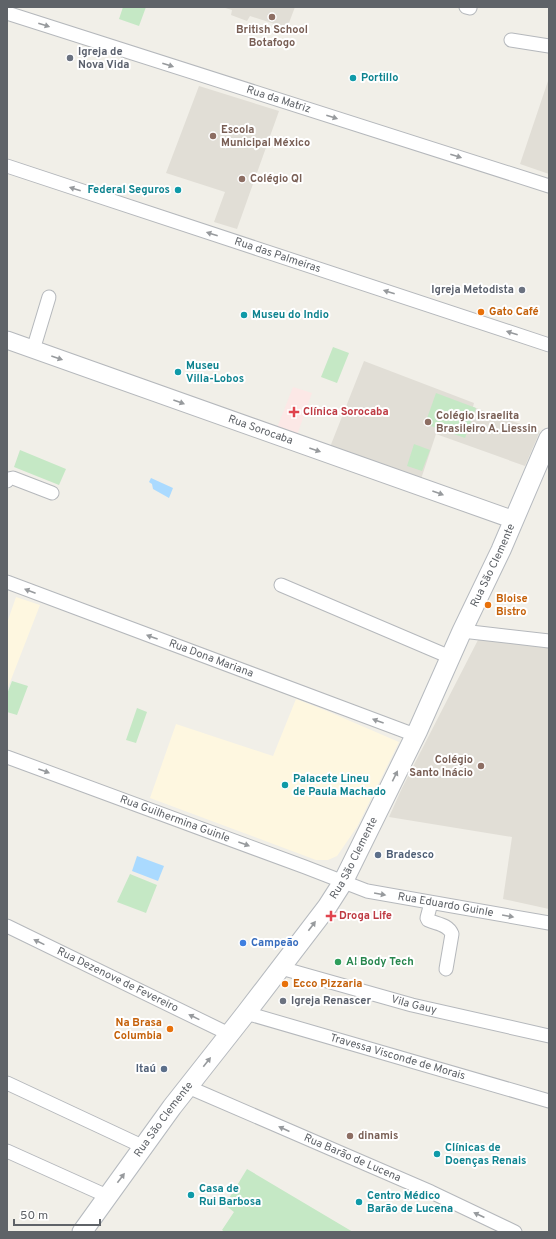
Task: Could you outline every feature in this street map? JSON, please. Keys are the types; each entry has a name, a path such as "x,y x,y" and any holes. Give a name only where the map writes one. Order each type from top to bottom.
{"main road":[{"name":"Rua São Clemente","path":"85,1231 99,1193 144,1147 172,1107 281,968 343,882 415,735 514,520 549,438"}],"street":[{"name":"Rua da Matriz","path":"7,13 549,186"},
{"path":"511,40 549,46"},
{"name":"Rua das Palmeiras","path":"7,166 549,345"},
{"path":"33,350 50,297"},
{"name":"Rua Sorocaba","path":"7,340 514,520"},
{"path":"7,481 8,479 12,478 52,493"},
{"name":"Rua Dona Mariana","path":"7,582 415,735"},
{"path":"281,585 450,657"},
{"path":"462,631 549,641"},
{"name":"Rua Guilhermina Guinle","path":"7,757 343,882"},
{"name":"Rua Eduardo Guinle","path":"343,882 367,891 549,923"},
{"path":"431,903 427,918 428,920 447,927 452,934 446,969"},
{"name":"Rua Dezenove de Fevereiro","path":"7,926 229,1034"},
{"name":"Vila Gauy","path":"281,968 412,1005 549,1036"},
{"name":"Travessa Visconde de Morais","path":"246,1013 549,1101"},
{"path":"7,1083 144,1147"},
{"name":"Rua Barão de Lucena","path":"188,1087 431,1192 515,1232"},
{"path":"7,1151 99,1193"}],"shaded area":[{"name":"British School Botafogo","path":"222,7 295,7 287,28 250,16 247,21 231,15 232,10"},
{"path":"549,78 549,174 520,164"},
{"name":"Escola Municipal México","path":"199,86 279,111 237,229 214,222 225,192 166,173"},
{"name":"Colégio Israelita Brasileiro A. Liessin","path":"364,361 474,403 473,407 540,431 525,466 436,434 421,479 330,447"},
{"name":"Clínica Sorocaba","path":"293,387 312,393 297,435 277,428"},
{"path":"16,597 40,605 7,690 7,623"},
{"name":"Colégio Santo Inácio","path":"479,638 549,647 549,909 503,899 512,837 389,817 402,788"},
{"path":"296,699 399,742 357,827 337,856 328,860 316,860 150,798 176,724 273,756"}],"green space":[{"path":"123,7 146,7 139,26 119,19"},
{"path":"333,347 349,353 337,383 321,377"},
{"path":"436,393 476,408 465,438 425,424"},
{"path":"414,444 430,450 422,471 407,466"},
{"path":"20,450 66,469 59,485 14,467"},
{"path":"12,681 28,686 17,715 7,712 7,694"},
{"path":"137,708 147,712 136,743 126,740"},
{"path":"130,874 157,885 146,913 117,902"},
{"path":"247,1169 353,1232 225,1232 222,1230 234,1212 225,1205"}],"water":[{"path":"151,478 173,488 169,498 153,489 152,484 149,482"},
{"path":"137,856 164,866 158,881 132,871"}],"place":[{"name":"British School Botafogo","path":"272,17"},
{"name":"Igreja de Nova Vida","path":"70,58"},
{"name":"Portillo","path":"353,78"},
{"name":"Escola Municipal México","path":"213,136"},
{"name":"Colégio QI","path":"242,179"},
{"name":"Federal Seguros","path":"178,190"},
{"name":"Igreja Metodista","path":"522,290"},
{"name":"Gato Café","path":"481,312"},
{"name":"Museu do Indio","path":"244,315"},
{"name":"Museu Villa-Lobos","path":"178,372"},
{"name":"Clínica Sorocaba","path":"294,412"},
{"name":"Colégio Israelita Brasileiro A. Liessin","path":"428,422"},
{"name":"Bloise Bistro","path":"488,605"},
{"name":"Colégio Santo Inácio","path":"481,766"},
{"name":"Palacete Lineu de Paula Machado","path":"285,785"},
{"name":"Bradesco","path":"378,855"},
{"name":"Droga Life","path":"331,916"},
{"name":"Campeão","path":"243,943"},
{"name":"A! Body Tech","path":"338,962"},
{"name":"Ecco Pizzaria","path":"285,984"},
{"name":"Igreja Renascer","path":"283,1001"},
{"name":"Na Brasa Columbia","path":"170,1029"},
{"name":"Itaú","path":"164,1069"},
{"name":"dinamis","path":"350,1136"},
{"name":"Clínicas de Doenças Renais","path":"437,1154"},
{"name":"Casa de Rui Barbosa","path":"191,1195"},
{"name":"Centro Médico Barão de Lucena","path":"359,1202"}]}
